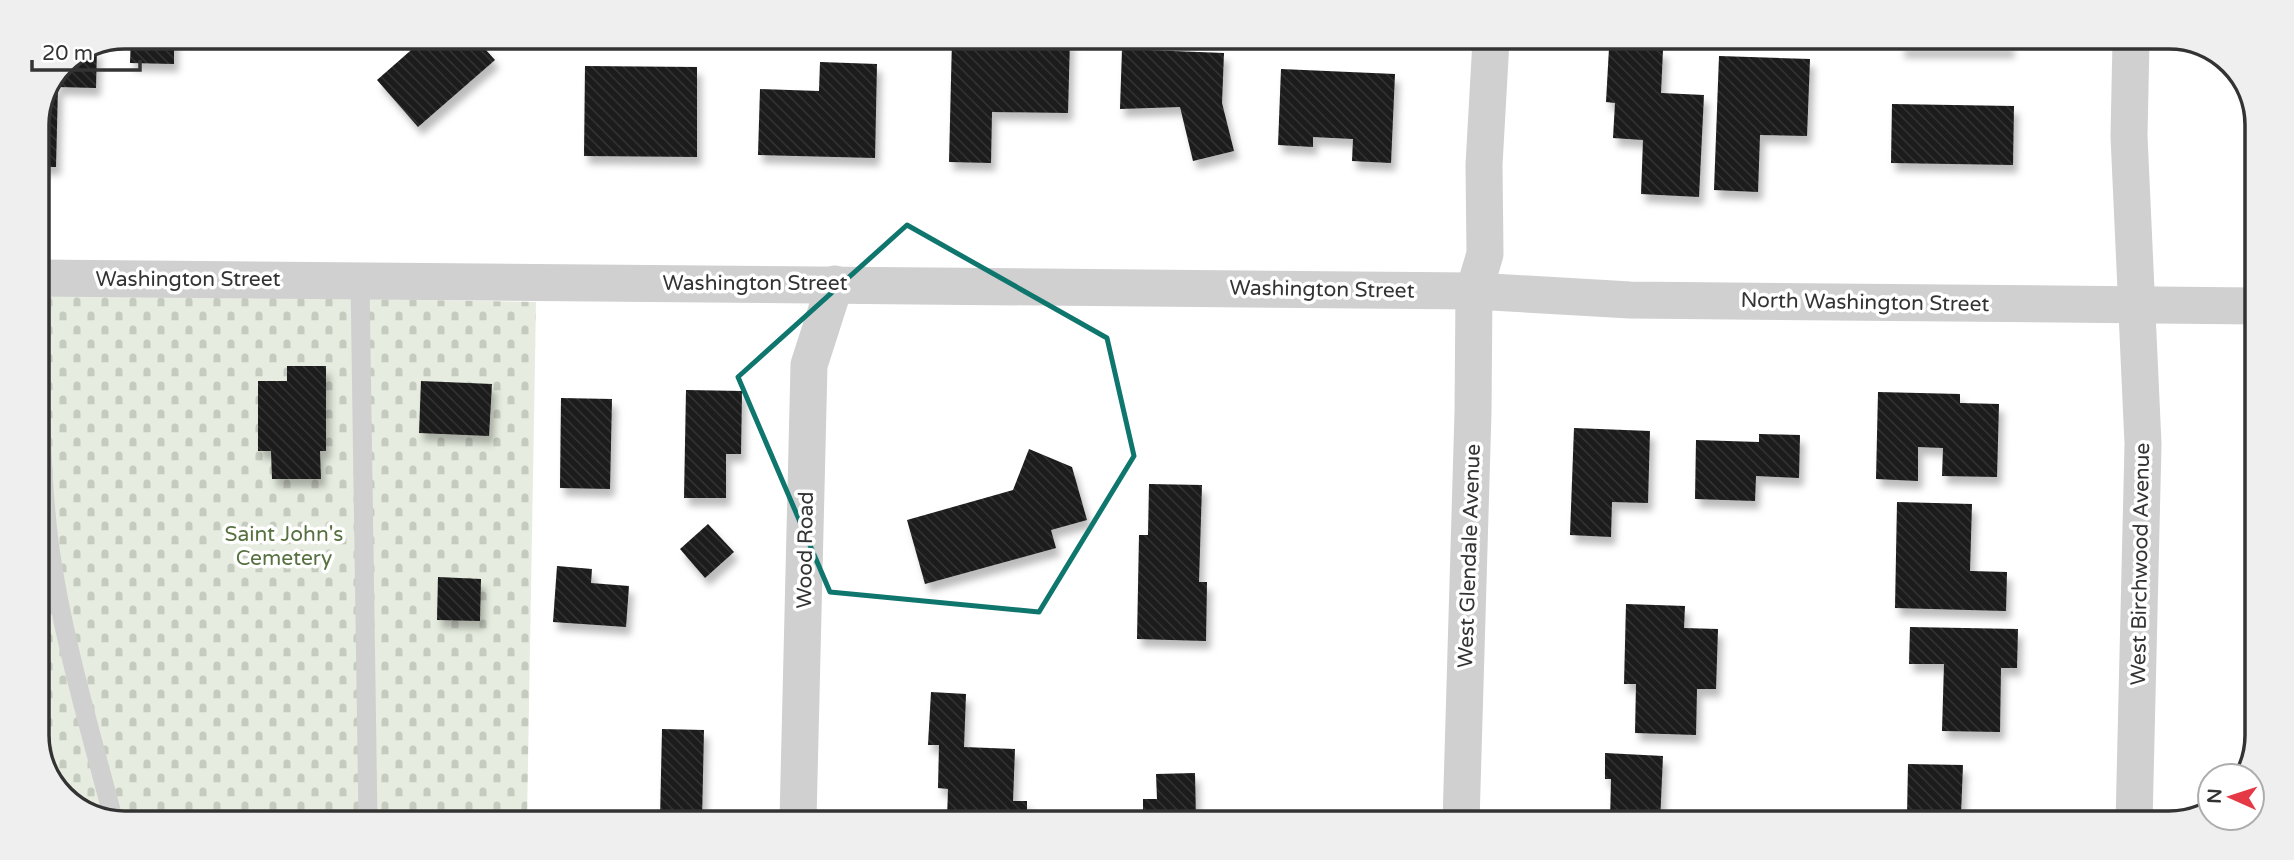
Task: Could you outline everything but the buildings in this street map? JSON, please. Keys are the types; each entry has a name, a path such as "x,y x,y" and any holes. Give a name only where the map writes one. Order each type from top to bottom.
{"street":[{"name":"West Glendale Avenue","path":"1461,811 1474,291 1485,254 1484,165 1490,49"},
{"name":"West Birchwood Avenue","path":"2132,49 2129,136 2143,444 2134,811"},
{"name":"Washington Street","path":"49,278 1474,291"},
{"name":"Wood Road","path":"798,811 809,365 835,284"},
{"name":"North Washington Street","path":"1474,291 1630,300 2245,306"}],"lane":[{"path":"360,281 369,811"},
{"path":"49,538 61,615 111,810"}],"highlighted area":[{"path":"907,225 1107,338 1134,456 1039,612 830,592 738,377"}],"green space":[{"name":"Saint John's Cemetery","path":"49,293 536,302 527,811 125,811 110,810 91,803 71,789 57,769 49,740"}]}
